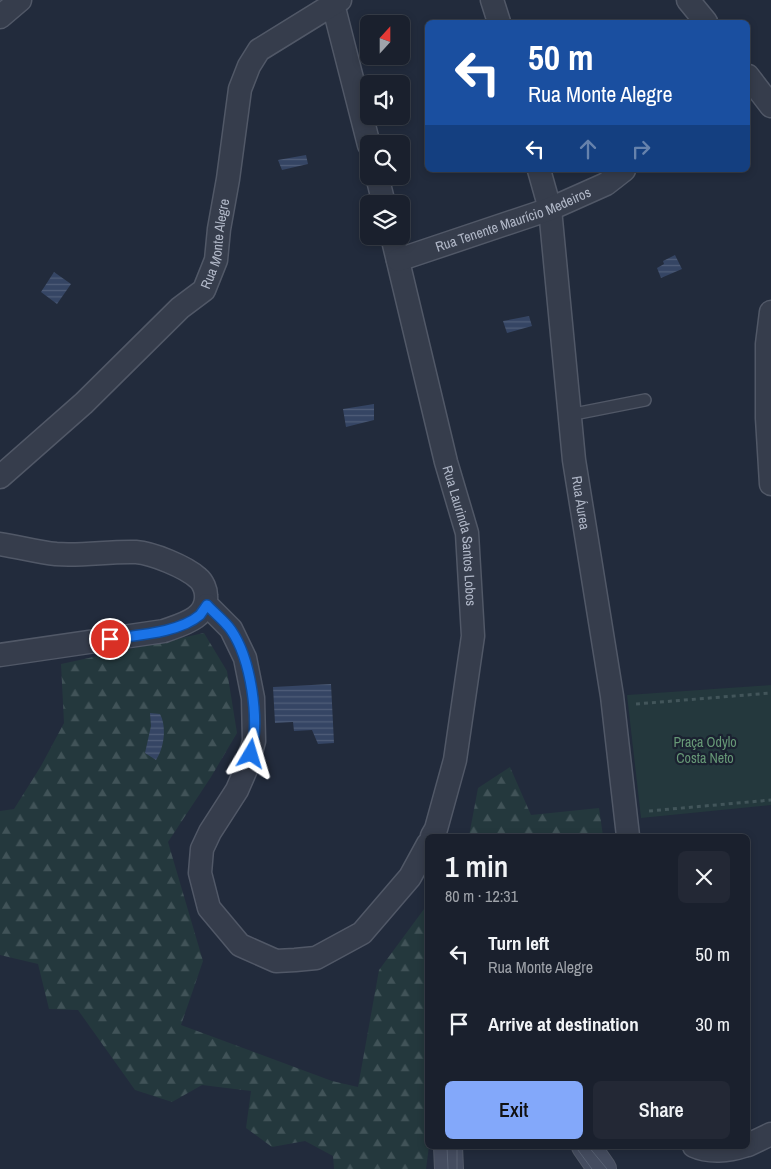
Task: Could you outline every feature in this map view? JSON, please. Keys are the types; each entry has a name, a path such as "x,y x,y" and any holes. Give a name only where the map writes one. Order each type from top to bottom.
{"street":[{"path":"0,17 20,0"},
{"path":"492,0 498,20"},
{"path":"688,0 704,20"},
{"path":"336,2 343,50 366,135"},
{"name":"Rua Monte Alegre","path":"0,477 84,403 180,308 204,290 216,260 240,90 249,66 259,50 336,2"},
{"path":"750,79 771,106"},
{"name":"Rua Áurea","path":"540,172 550,209 574,460 613,706 628,834"},
{"name":"Rua Tenente Maurício Medeiros","path":"398,260 550,209 606,184 621,172"},
{"name":"Rua Laurinda Santos Lobos","path":"394,245 446,462 467,533 471,584 473,636 456,751 433,834"},
{"path":"771,312 767,344 767,418 771,484"},
{"path":"0,544 57,554 138,552 162,559 200,579 206,591 207,605 200,615 164,631 0,655"},
{"path":"207,605 231,629 245,658 253,698 254,741 248,767 237,790 206,840 202,849 200,873 209,908 240,945 276,961 316,958 362,933 410,877 425,850"},
{"path":"750,1144 771,1134"},
{"path":"448,1149 449,1169"},
{"path":"588,1149 602,1169"},
{"path":"700,1149 736,1149"}],"lane":[{"path":"569,415 645,400"}],"path":[{"path":"613,706 771,694"},
{"path":"626,813 771,800"}],"green space":[{"path":"204,633 227,671 237,733 211,777 168,842 203,961 181,1025 332,1081 358,1087 379,970 425,908 425,1149 429,1149 426,1169 334,1169 333,1156 305,1141 272,1147 246,1128 251,1091 202,1085 172,1102 135,1090 78,1010 49,1009 38,964 0,955 0,811 14,809 41,766 64,723 61,664"},
{"name":"Praça Odylo Costa Neto","path":"771,685 771,805 641,818 627,695"},
{"path":"510,767 531,815 599,808 603,834 469,834 478,788"}],"water":[{"path":"306,155 308,164 282,170 278,160"},
{"path":"675,255 682,269 661,278 657,268 664,264 663,261"},
{"path":"54,272 71,284 57,304 41,292"},
{"path":"529,316 532,326 507,333 503,321"},
{"path":"374,404 374,420 346,427 343,409"},
{"path":"331,684 334,743 318,744 312,730 294,731 293,722 275,723 273,687"},
{"path":"150,713 160,714 164,731 163,744 156,760 145,753 151,726"}],"tram line":[{"path":"447,1149 448,1169"},
{"path":"457,1149 457,1169"},
{"path":"577,1149 592,1169"},
{"path":"590,1149 607,1169"}],"route":[{"path":"110,639 164,631 200,615 207,605 231,629 245,658 253,698 254,741 251,754"}]}
